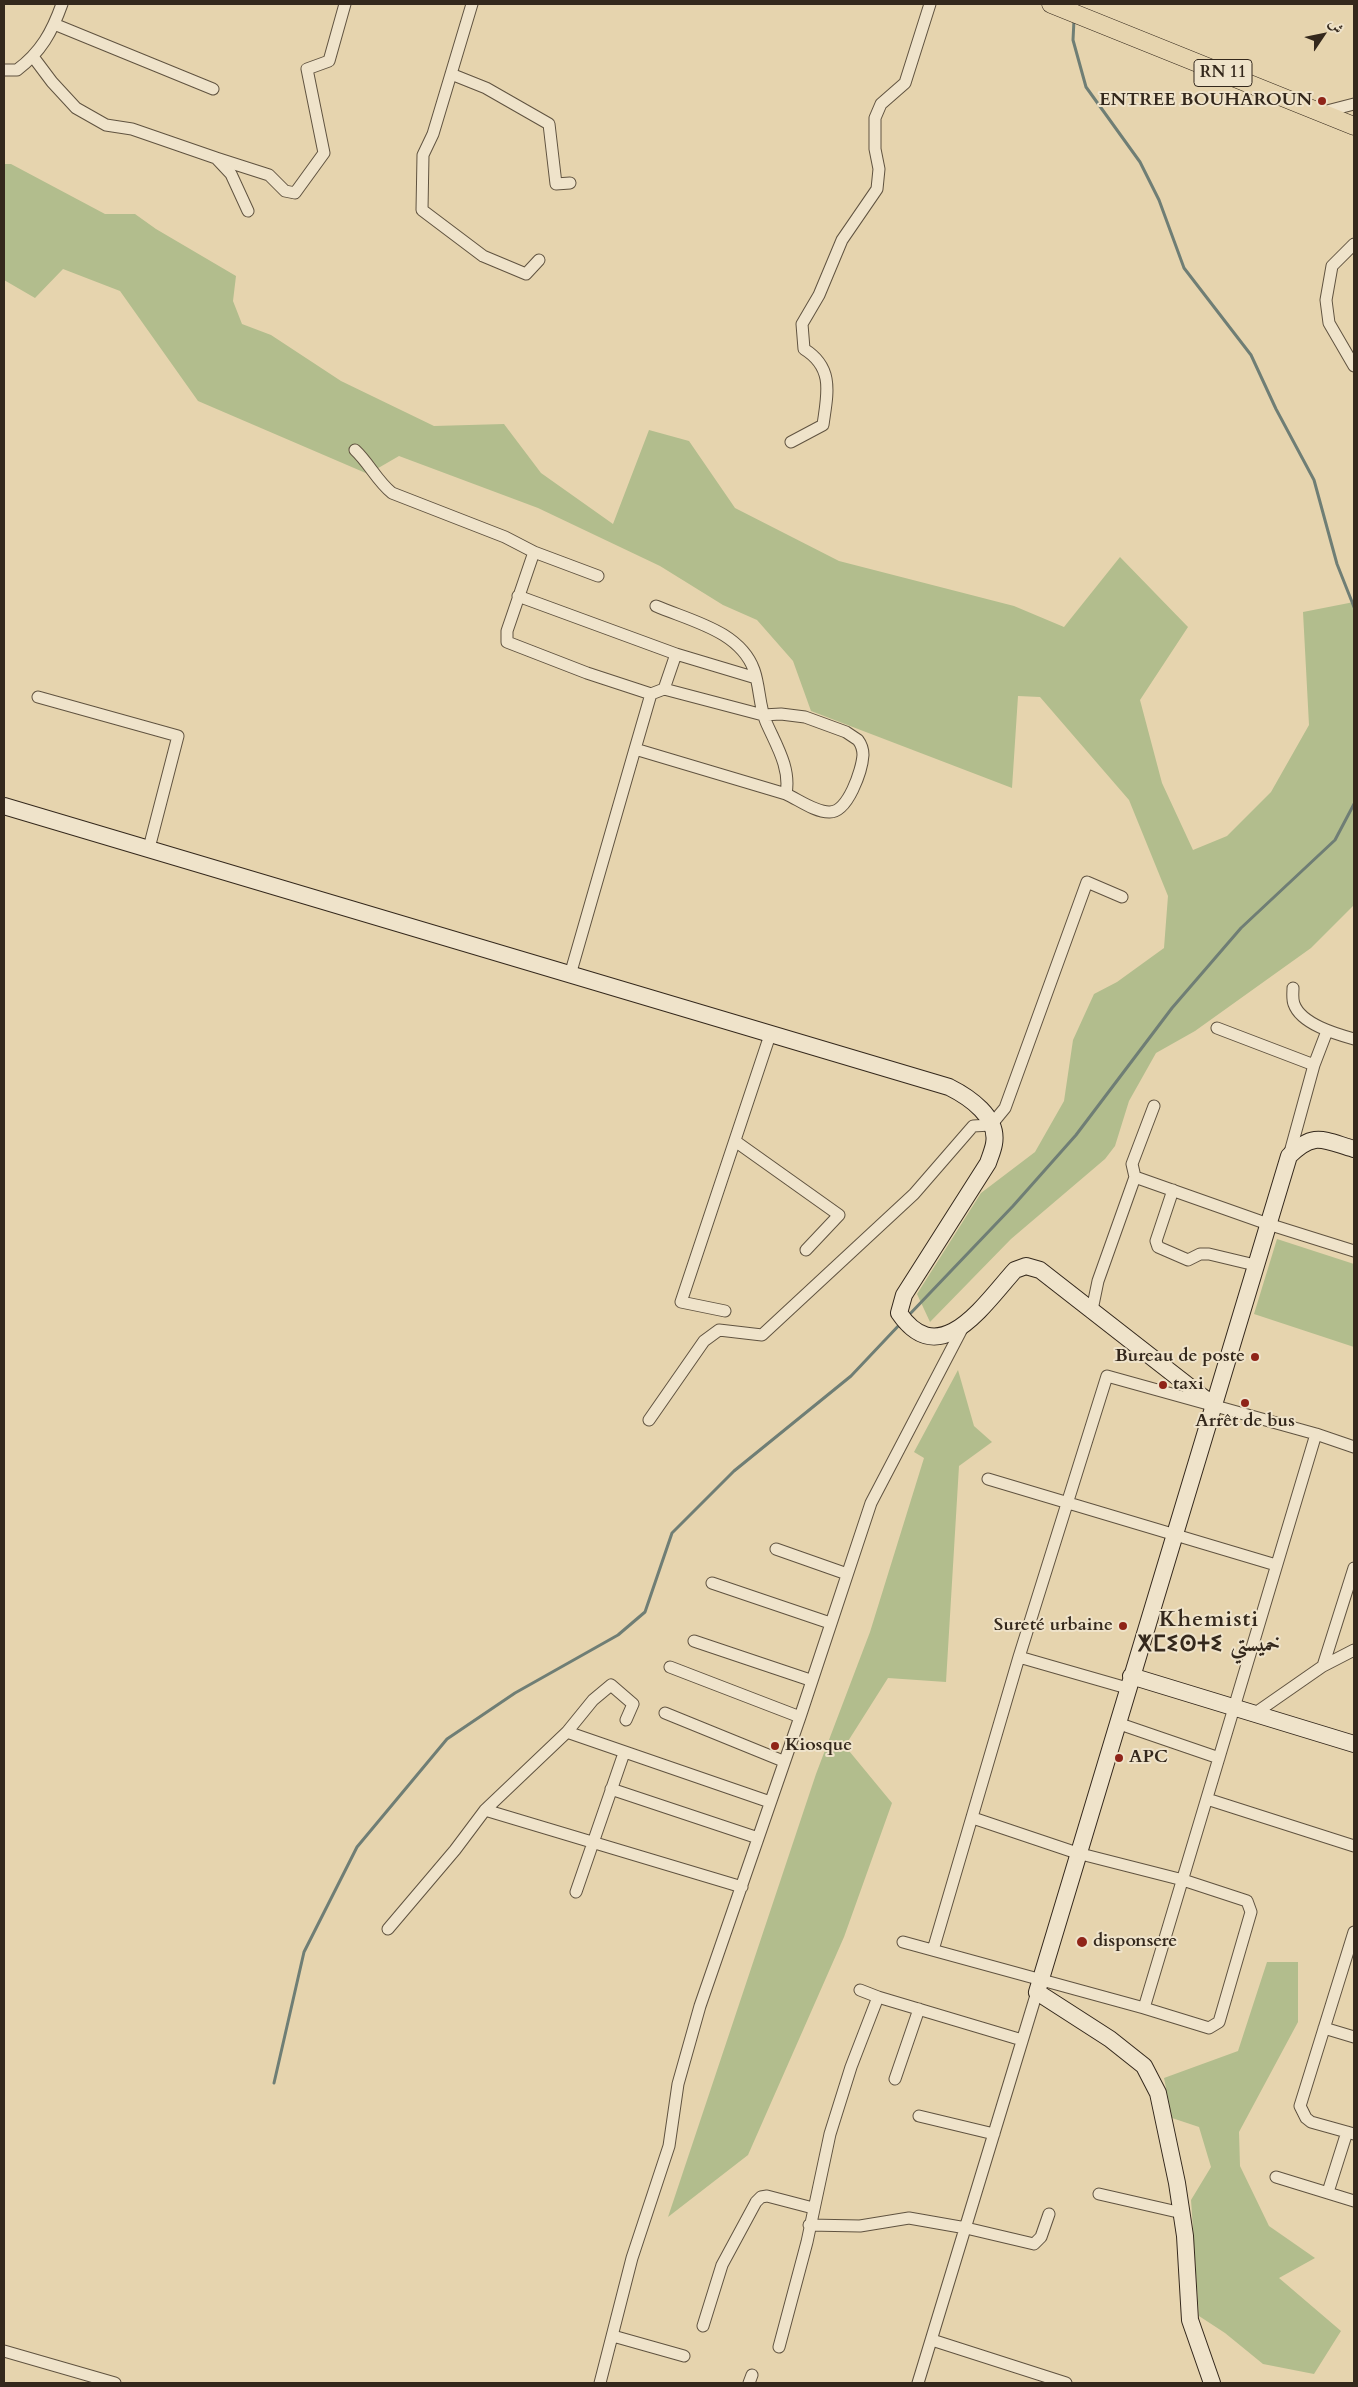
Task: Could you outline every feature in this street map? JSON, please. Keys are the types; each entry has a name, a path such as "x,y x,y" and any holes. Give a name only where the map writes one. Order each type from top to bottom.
{"main road":[{"name":"RN 11","path":"1052,4 1354,126"}],"street":[{"path":"4,70 17,70 34,58 54,24 62,4"},
{"path":"34,58 52,82 76,108 106,125 132,129 269,175 285,191 295,193 324,153 307,69 329,61 344,4"},
{"path":"472,4 433,134 423,155 422,210 483,256 526,274 539,260"},
{"path":"791,442 823,426 828,380 816,356 804,349 802,324 819,295 842,240 876,189 879,169 875,150 875,118 881,104 905,83 930,4"},
{"path":"54,24 213,89"},
{"path":"451,74 486,88 549,124 556,184 570,184"},
{"path":"1323,112 1354,104"},
{"path":"216,158 231,174 248,211"},
{"path":"1354,244 1332,266 1326,300 1329,323 1354,366"},
{"path":"355,450 363,457 382,485 392,493 505,536 534,552 598,576"},
{"path":"534,552 507,631 507,642 587,673 651,694 664,689 763,715 781,714 806,717 846,732 858,740 863,755 848,801 836,812 817,809 786,794 635,749"},
{"path":"518,596 676,654 756,678"},
{"path":"656,606 720,633 745,652 756,678 763,715 786,769 788,778 786,794"},
{"path":"664,689 676,654"},
{"path":"570,975 651,694"},
{"path":"38,697 178,736 149,848"},
{"path":"4,806 949,1087 969,1097 978,1106 991,1125 995,1143 988,1163 904,1295 899,1313 909,1328 925,1337 944,1337 965,1324"},
{"path":"649,1420 704,1341 719,1330 762,1335 914,1194 973,1126 991,1125 1006,1108 1087,882 1122,897"},
{"path":"1293,988 1294,1005 1306,1018 1327,1031 1354,1040"},
{"path":"1217,1028 1314,1066"},
{"path":"918,2383 1289,1156 1314,1066 1327,1031"},
{"path":"725,1311 681,1302 770,1034"},
{"path":"1092,1310 1098,1281 1135,1177 1132,1164 1154,1106"},
{"path":"1289,1156 1302,1142 1317,1139 1354,1149"},
{"path":"735,1141 839,1215 806,1250"},
{"path":"1135,1177 1268,1224 1354,1251"},
{"path":"1173,1190 1156,1242 1158,1247 1188,1260 1200,1254 1210,1254 1256,1265"},
{"path":"600,2383 632,2258 669,2146 678,2084 698,2015 783,1760 800,1717 810,1680 870,1503 965,1324 1015,1270 1026,1266 1040,1270 1213,1405"},
{"path":"933,1950 1019,1657 1106,1376 1316,1434 1354,1447"},
{"path":"1144,2008 1316,1434"},
{"path":"988,1479 1173,1536 1276,1565"},
{"path":"776,1549 846,1574"},
{"path":"1323,1666 1354,1568"},
{"path":"712,1583 830,1623"},
{"path":"694,1640 810,1680"},
{"path":"1254,1714 1323,1666 1354,1650"},
{"path":"1019,1657 1233,1707 1354,1744"},
{"path":"670,1667 800,1717"},
{"path":"388,1929 455,1850 485,1810 567,1732 593,1700 611,1685 633,1704 626,1720"},
{"path":"665,1713 783,1760"},
{"path":"1116,1723 1219,1758"},
{"path":"567,1732 770,1802"},
{"path":"576,1892 624,1753"},
{"path":"611,1789 758,1838"},
{"path":"1207,1799 1286,1822 1354,1846"},
{"path":"485,1810 742,1887"},
{"path":"903,1942 933,1950 1038,1986 1144,2008 1209,2028 1214,2026 1221,2017 1251,1912 1250,1905 1242,1898 1183,1880 1077,1853 973,1818"},
{"path":"1328,2192 1351,2133 1312,2122 1306,2118 1300,2106 1354,1937"},
{"path":"1038,1986 1110,2038 1144,2066 1158,2092 1182,2213 1190,2320 1212,2383"},
{"path":"860,1990 1022,2040"},
{"path":"778,2347 807,2242 813,2208 841,2098 878,1997"},
{"path":"895,2080 919,2009"},
{"path":"1324,2028 1354,2037"},
{"path":"919,2116 994,2134"},
{"path":"1276,2177 1354,2200"},
{"path":"1099,2194 1182,2213"},
{"path":"703,2326 722,2265 756,2202 761,2197 767,2196 813,2208"},
{"path":"809,2225 860,2226 909,2218 966,2228 1034,2244 1041,2237 1048,2214"},
{"path":"613,2336 684,2356"},
{"path":"932,2340 1066,2383"},
{"path":"4,2351 115,2383"}],"green space":[{"path":"4,164 11,164 105,214 135,214 156,229 236,276 233,301 242,324 271,335 341,381 434,426 504,424 541,473 613,524 649,430 689,441 735,508 839,561 1014,606 1064,627 1120,557 1188,627 1140,700 1162,783 1193,850 1227,836 1271,792 1309,725 1303,612 1354,602 1354,905 1311,948 1195,1031 1156,1053 1129,1101 1115,1146 1105,1159 1011,1239 930,1322 917,1294 981,1193 1035,1152 1064,1101 1073,1040 1094,994 1117,982 1164,948 1168,896 1129,800 1040,697 1018,696 1012,788 811,711 793,661 757,620 723,605 660,566 538,508 399,456 368,474 198,401 120,291 63,269 35,298 4,280"},
{"path":"1277,1239 1354,1264 1354,1347 1254,1314"},
{"path":"958,1370 974,1426 992,1442 959,1466 946,1682 888,1678 845,1746 892,1803 844,1937 748,2155 668,2217 816,1774 870,1632 924,1458 914,1452"},
{"path":"1267,1962 1298,1962 1298,2022 1239,2132 1240,2166 1269,2226 1315,2258 1279,2278 1341,2331 1314,2374 1263,2364 1225,2333 1199,2316 1191,2200 1211,2167 1199,2127 1172,2118 1164,2078 1238,2051"}],"waterway":[{"path":"1074,20 1073,40 1086,87 1140,162 1159,200 1184,268 1251,355 1276,409 1314,480 1337,564 1354,607"},
{"path":"908,1316 1013,1206 1076,1135 1172,1008 1241,928 1335,840 1354,804"},
{"path":"274,2083 304,1952 357,1847 447,1739 515,1693 618,1635 645,1612 672,1533 734,1471 851,1376 902,1322"}],"place":[{"name":"ENTREE BOUHAROUN","path":"1322,101"},
{"name":"Bureau de poste","path":"1255,1357"},
{"name":"taxi","path":"1163,1385"},
{"name":"Arrêt de bus","path":"1245,1403"},
{"name":"Sureté urbaine","path":"1123,1626"},
{"name":"Kiosque","path":"775,1746"},
{"name":"APC","path":"1119,1758"},
{"name":"disponsere","path":"1082,1942"}],"district":[{"name":"Khemisti ⵅⵎⵉⵙⵜⵉ خميستي","path":"1209,1634"}]}
